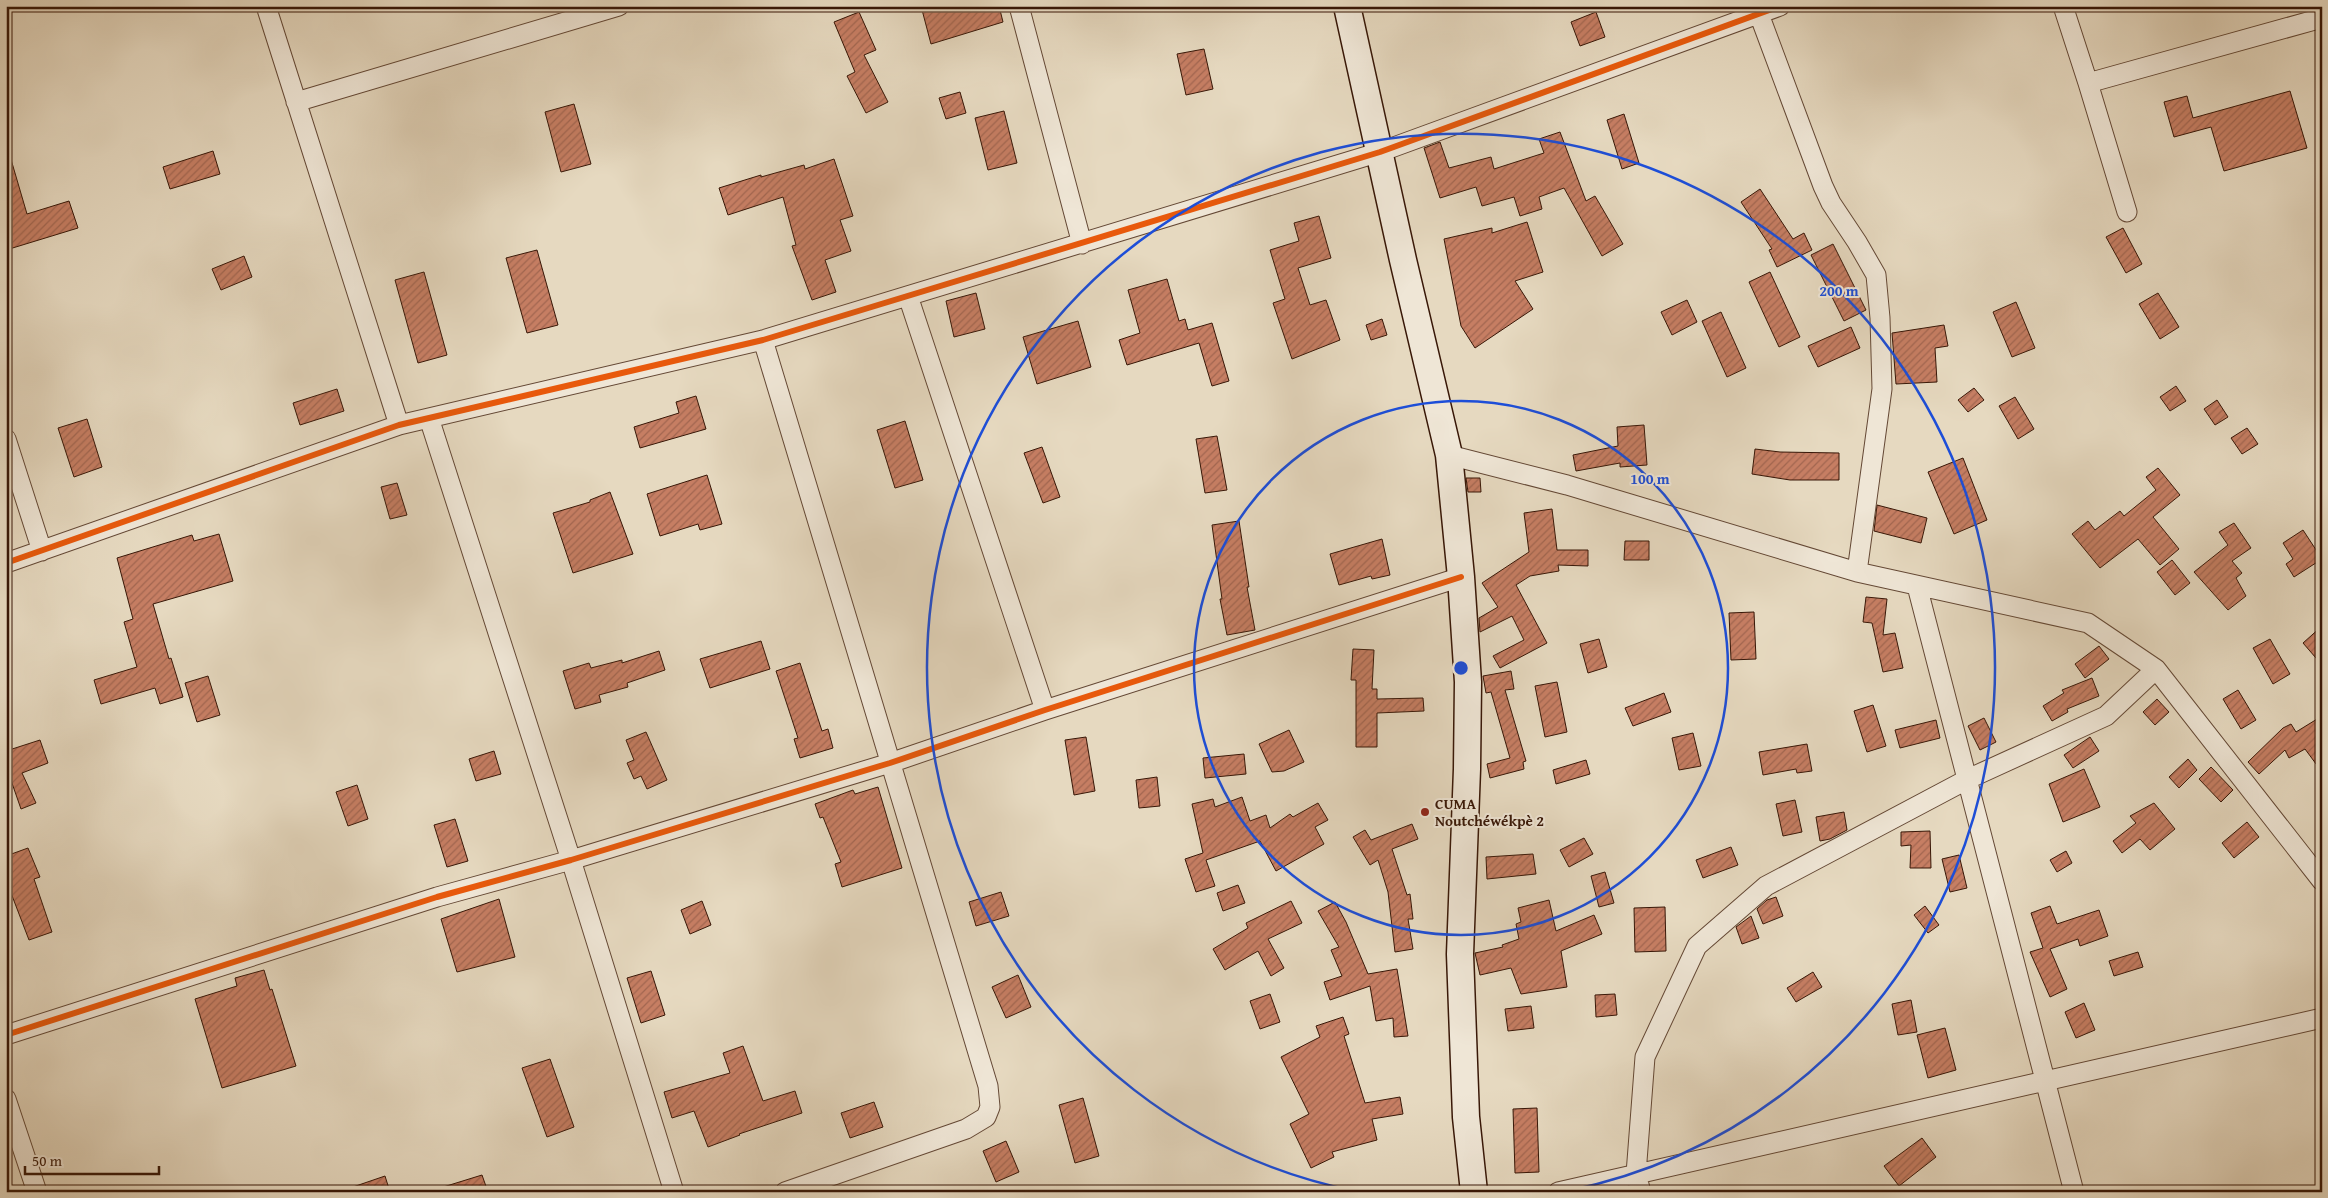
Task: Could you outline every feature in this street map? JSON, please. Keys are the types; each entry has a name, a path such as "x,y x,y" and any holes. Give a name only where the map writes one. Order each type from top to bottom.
{"main road":[{"path":"1347,6 1403,260 1449,456 1461,577 1468,682 1460,1000 1466,1117 1474,1192"}],"street":[{"path":"266,6 399,425"},
{"path":"296,102 619,6"},
{"path":"1019,6 1082,244"},
{"path":"6,563 399,425 764,340 1380,152 1757,10 1780,6"},
{"path":"2063,6 2127,212"},
{"path":"1757,10 1823,186 1831,203 1876,275 1882,389 1857,572"},
{"path":"2088,83 2322,18"},
{"path":"908,296 1045,710"},
{"path":"764,340 988,1086 990,1107 986,1117 966,1128 785,1192"},
{"path":"429,418 571,860 674,1192"},
{"path":"6,438 42,551"},
{"path":"1449,456 1577,488 1857,572 2088,623 2156,669 2322,881"},
{"path":"6,1035 437,897 571,860 890,763 1045,710 1461,577"},
{"path":"1917,586 2074,1192"},
{"path":"1638,1183 1645,1057 1697,946 1766,886 1968,779 2106,716 2156,669"},
{"path":"1558,1192 1638,1183 2047,1082 2322,1018"},
{"path":"6,1099 37,1192"}],"building":[{"path":"921,6 999,6 1003,22 931,44"},
{"path":"859,12 876,50 864,55 888,102 866,113 847,76 855,72 834,22"},
{"path":"1596,12 1605,37 1580,46 1571,22"},
{"path":"1204,49 1213,89 1186,95 1177,54"},
{"path":"2290,91 2307,148 2224,171 2211,127 2174,137 2164,102 2187,96 2193,118"},
{"path":"960,92 966,113 946,119 939,98"},
{"path":"574,104 591,164 561,172 545,112"},
{"path":"1004,111 1017,163 988,170 975,118"},
{"path":"1624,114 1639,163 1622,169 1607,120"},
{"path":"1560,132 1586,201 1595,196 1623,244 1602,256 1564,188 1539,197 1542,209 1520,216 1514,197 1482,206 1476,187 1440,198 1424,148 1440,142 1449,168 1491,157 1494,169 1544,153 1539,139"},
{"path":"213,151 220,174 170,189 163,167"},
{"path":"6,156 10,156 27,214 69,201 78,228 6,250"},
{"path":"834,159 853,216 840,220 851,251 825,260 836,292 812,300 792,246 796,245 783,197 728,215 719,188 761,175 761,177 804,165 805,169"},
{"path":"1760,189 1793,239 1804,233 1812,250 1777,267 1769,250 1772,249 1741,202"},
{"path":"1319,216 1331,258 1298,268 1310,305 1326,300 1340,340 1292,359 1273,303 1285,299 1270,250 1299,241 1294,223"},
{"path":"1527,222 1543,272 1515,281 1533,309 1475,348 1461,326 1444,239 1492,228 1492,233"},
{"path":"2123,228 2142,264 2126,273 2106,237"},
{"path":"1833,244 1866,310 1844,321 1811,255"},
{"path":"537,250 558,325 527,333 506,258"},
{"path":"244,256 252,277 221,290 212,269"},
{"path":"424,272 447,355 418,363 395,280"},
{"path":"1770,272 1800,337 1779,347 1749,282"},
{"path":"1167,279 1179,321 1185,319 1188,330 1212,323 1229,381 1212,386 1199,343 1127,365 1119,340 1140,333 1128,290"},
{"path":"976,293 985,329 954,337 946,301"},
{"path":"2158,293 2179,327 2160,339 2139,304"},
{"path":"1687,300 1697,322 1672,335 1661,312"},
{"path":"2016,302 2035,348 2012,357 1993,312"},
{"path":"1721,312 1746,368 1727,377 1702,321"},
{"path":"1382,319 1387,335 1371,340 1366,325"},
{"path":"1078,321 1091,367 1037,384 1023,337"},
{"path":"1944,325 1948,346 1935,348 1937,382 1896,384 1892,333"},
{"path":"1851,327 1860,348 1818,367 1808,346"},
{"path":"2176,386 2186,401 2170,411 2160,397"},
{"path":"1974,388 1984,400 1968,412 1958,400"},
{"path":"337,389 344,411 300,425 293,403"},
{"path":"696,396 706,429 640,448 634,427 679,413 676,402"},
{"path":"2015,397 2034,429 2018,439 1999,406"},
{"path":"2217,400 2228,417 2215,425 2204,409"},
{"path":"87,419 102,467 74,477 58,428"},
{"path":"905,421 923,480 895,488 877,430"},
{"path":"1644,425 1647,465 1620,467 1620,463 1576,471 1573,455 1618,446 1617,427"},
{"path":"2247,428 2258,444 2242,454 2231,438"},
{"path":"1217,436 1227,490 1205,493 1196,439"},
{"path":"1042,447 1060,497 1043,503 1024,453"},
{"path":"1755,449 1780,452 1839,453 1839,480 1790,480 1752,474"},
{"path":"1963,458 1987,520 1954,534 1928,472"},
{"path":"2158,468 2180,495 2153,517 2179,549 2160,565 2138,539 2100,568 2072,534 2088,521 2095,530 2120,511 2124,516 2156,490 2146,477"},
{"path":"707,475 722,524 700,530 698,524 660,536 647,494"},
{"path":"1466,478 1480,478 1481,492 1468,492"},
{"path":"397,483 407,515 390,519 381,487"},
{"path":"610,492 633,554 573,573 553,513 590,502 590,500"},
{"path":"1877,505 1927,518 1921,543 1874,531"},
{"path":"1552,509 1557,550 1588,550 1588,566 1558,565 1559,571 1530,576 1516,585 1547,643 1500,668 1493,656 1524,640 1512,616 1480,632 1479,618 1498,607 1482,583 1529,552 1524,513"},
{"path":"1239,521 1249,587 1247,587 1255,630 1227,635 1220,599 1222,599 1212,525"},
{"path":"2234,523 2251,548 2232,561 2242,573 2236,578 2246,596 2228,610 2194,572 2228,545 2219,532"},
{"path":"2303,530 2322,559 2294,577 2286,564 2293,559 2283,543"},
{"path":"219,534 233,581 153,604 169,659 171,658 183,697 160,704 155,688 101,704 94,680 137,667 124,622 133,619 117,558 192,535 194,541"},
{"path":"1382,539 1390,575 1372,579 1371,576 1339,585 1330,554"},
{"path":"1625,541 1649,541 1649,560 1624,560"},
{"path":"2172,560 2190,583 2175,595 2157,572"},
{"path":"1866,597 1887,599 1883,635 1895,633 1903,668 1883,672 1872,623 1863,622"},
{"path":"1754,612 1756,659 1731,660 1729,613"},
{"path":"2322,626 2322,665 2303,643"},
{"path":"1599,639 1607,667 1588,673 1580,644"},
{"path":"2270,639 2290,674 2273,684 2253,648"},
{"path":"761,641 770,669 710,688 700,659"},
{"path":"2099,646 2109,659 2085,678 2075,664"},
{"path":"1353,649 1374,650 1372,689 1377,689 1377,699 1423,698 1424,711 1377,713 1377,747 1356,747 1356,680 1351,680"},
{"path":"659,651 665,670 627,683 628,687 599,695 601,702 575,709 563,671 589,663 591,668 622,660 622,663"},
{"path":"800,663 822,731 828,729 833,748 800,758 794,739 798,738 776,671"},
{"path":"1511,671 1514,689 1505,690 1526,761 1523,762 1524,769 1490,778 1487,764 1510,758 1491,692 1486,693 1483,676"},
{"path":"208,676 220,715 197,722 185,683"},
{"path":"2092,678 2099,696 2067,709 2068,712 2052,721 2043,706 2064,693 2062,690"},
{"path":"1557,682 1567,732 1545,737 1535,686"},
{"path":"2238,690 2256,720 2241,729 2223,699"},
{"path":"1664,693 1671,712 1633,726 1625,708"},
{"path":"2157,699 2169,712 2155,725 2143,712"},
{"path":"1873,705 1886,746 1867,752 1854,711"},
{"path":"2322,716 2322,772 2305,749 2289,758 2285,750 2259,774 2248,762 2283,728 2291,724 2296,732"},
{"path":"1984,718 1996,742 1980,750 1968,726"},
{"path":"1936,720 1940,738 1900,748 1895,730"},
{"path":"1289,730 1304,762 1284,771 1272,772 1259,744"},
{"path":"646,732 667,780 647,789 641,776 634,779 627,763 634,760 626,740"},
{"path":"1693,733 1701,766 1679,770 1672,738"},
{"path":"1086,737 1095,791 1074,795 1065,740"},
{"path":"2090,737 2099,751 2073,768 2064,755"},
{"path":"40,740 48,763 22,773 36,803 21,809 6,766 6,751"},
{"path":"1807,744 1812,771 1797,773 1796,769 1763,775 1759,752"},
{"path":"494,751 501,774 476,781 469,759"},
{"path":"1244,754 1246,774 1205,778 1203,758"},
{"path":"2188,759 2197,770 2179,788 2169,777"},
{"path":"1586,760 1590,774 1556,784 1553,770"},
{"path":"2211,767 2233,790 2221,802 2199,779"},
{"path":"2084,769 2100,807 2063,822 2049,784"},
{"path":"1157,777 1160,806 1139,808 1136,780"},
{"path":"357,785 368,819 348,826 336,792"},
{"path":"878,787 902,868 842,887 835,864 841,862 823,817 820,818 815,804 853,790 855,794"},
{"path":"1242,797 1250,821 1266,815 1270,828 1290,814 1293,817 1318,803 1328,820 1315,827 1324,844 1276,871 1260,841 1206,860 1215,886 1196,892 1185,859 1203,853 1192,804 1213,799 1215,807"},
{"path":"1795,800 1802,832 1783,836 1776,804"},
{"path":"2154,803 2175,829 2150,850 2140,839 2122,853 2113,841 2136,823 2130,816"},
{"path":"1844,812 1847,830 1830,839 1820,841 1816,817"},
{"path":"455,819 468,861 447,867 434,825"},
{"path":"2247,822 2259,837 2234,858 2222,843"},
{"path":"1412,824 1418,839 1392,849 1407,895 1410,894 1413,919 1408,919 1413,949 1395,952 1388,892 1378,860 1370,865 1353,837 1365,830 1371,840"},
{"path":"1930,831 1931,868 1910,868 1911,845 1901,846 1901,832"},
{"path":"1584,838 1593,854 1569,867 1560,850"},
{"path":"1731,847 1738,865 1703,878 1696,860"},
{"path":"28,848 40,877 34,879 52,932 29,940 6,880 6,856"},
{"path":"2066,851 2072,863 2057,872 2050,860"},
{"path":"1533,854 1536,874 1487,879 1486,857"},
{"path":"1959,855 1967,888 1950,892 1942,859"},
{"path":"1605,872 1614,903 1599,907 1591,876"},
{"path":"1238,885 1245,903 1223,911 1217,893"},
{"path":"1001,892 1009,916 976,926 969,902"},
{"path":"1776,897 1783,916 1763,924 1757,909 1767,900"},
{"path":"499,899 515,957 457,972 441,919"},
{"path":"1549,900 1556,931 1594,915 1602,934 1561,951 1567,987 1521,994 1511,968 1480,975 1475,953 1503,947 1502,945 1519,939 1516,924 1521,922 1518,908"},
{"path":"702,901 711,925 690,934 681,910"},
{"path":"1291,901 1302,923 1268,939 1284,968 1271,976 1258,951 1225,970 1213,949 1248,928 1246,923"},
{"path":"1335,902 1346,922 1368,974 1397,969 1408,1036 1394,1037 1393,1018 1376,1021 1370,986 1330,1000 1324,982 1342,976 1331,950 1339,947 1318,911"},
{"path":"1925,906 1939,925 1928,933 1914,915"},
{"path":"2050,906 2057,924 2099,910 2108,936 2080,946 2078,939 2050,949 2067,989 2050,997 2030,952 2043,948 2031,913"},
{"path":"1665,907 1666,951 1635,952 1634,908"},
{"path":"1751,916 1759,938 1742,944 1736,927"},
{"path":"2138,952 2143,967 2114,976 2109,961"},
{"path":"264,970 270,990 272,989 296,1066 222,1088 195,999 237,986 235,978"},
{"path":"651,971 665,1015 641,1023 627,978"},
{"path":"1813,972 1822,987 1796,1002 1787,988"},
{"path":"1018,975 1031,1007 1006,1018 992,987"},
{"path":"1270,994 1280,1022 1260,1029 1250,1001"},
{"path":"1615,994 1617,1015 1596,1017 1595,995"},
{"path":"1911,1000 1917,1032 1898,1035 1892,1004"},
{"path":"2084,1003 2095,1030 2076,1038 2065,1012"},
{"path":"1531,1006 1534,1028 1508,1031 1505,1009"},
{"path":"1343,1017 1349,1034 1344,1036 1365,1103 1400,1097 1403,1114 1372,1119 1377,1140 1332,1152 1334,1157 1311,1168 1290,1124 1309,1114 1281,1057 1320,1037 1316,1026"},
{"path":"1945,1028 1956,1070 1928,1078 1917,1035"},
{"path":"743,1046 763,1101 795,1091 802,1113 739,1134 708,1147 694,1111 672,1118 664,1092 730,1073 723,1053"},
{"path":"550,1059 574,1127 547,1137 522,1068"},
{"path":"1083,1098 1099,1156 1075,1163 1059,1105"},
{"path":"874,1102 883,1127 850,1138 841,1113"},
{"path":"1537,1108 1539,1172 1515,1173 1513,1109"},
{"path":"1922,1138 1936,1157 1899,1186 1884,1166"},
{"path":"1006,1141 1019,1172 996,1182 983,1151"},
{"path":"482,1175 488,1192 440,1192 440,1188"},
{"path":"385,1176 390,1192 347,1192 347,1189"}],"cycle path":[{"path":"6,563 399,425 763,340 1380,152 1780,6"},
{"path":"6,1035 437,897 571,860 890,763 1045,710 1461,577"}],"place":[{"name":"CUMA Noutchéwékpè 2","path":"1425,812"}]}
